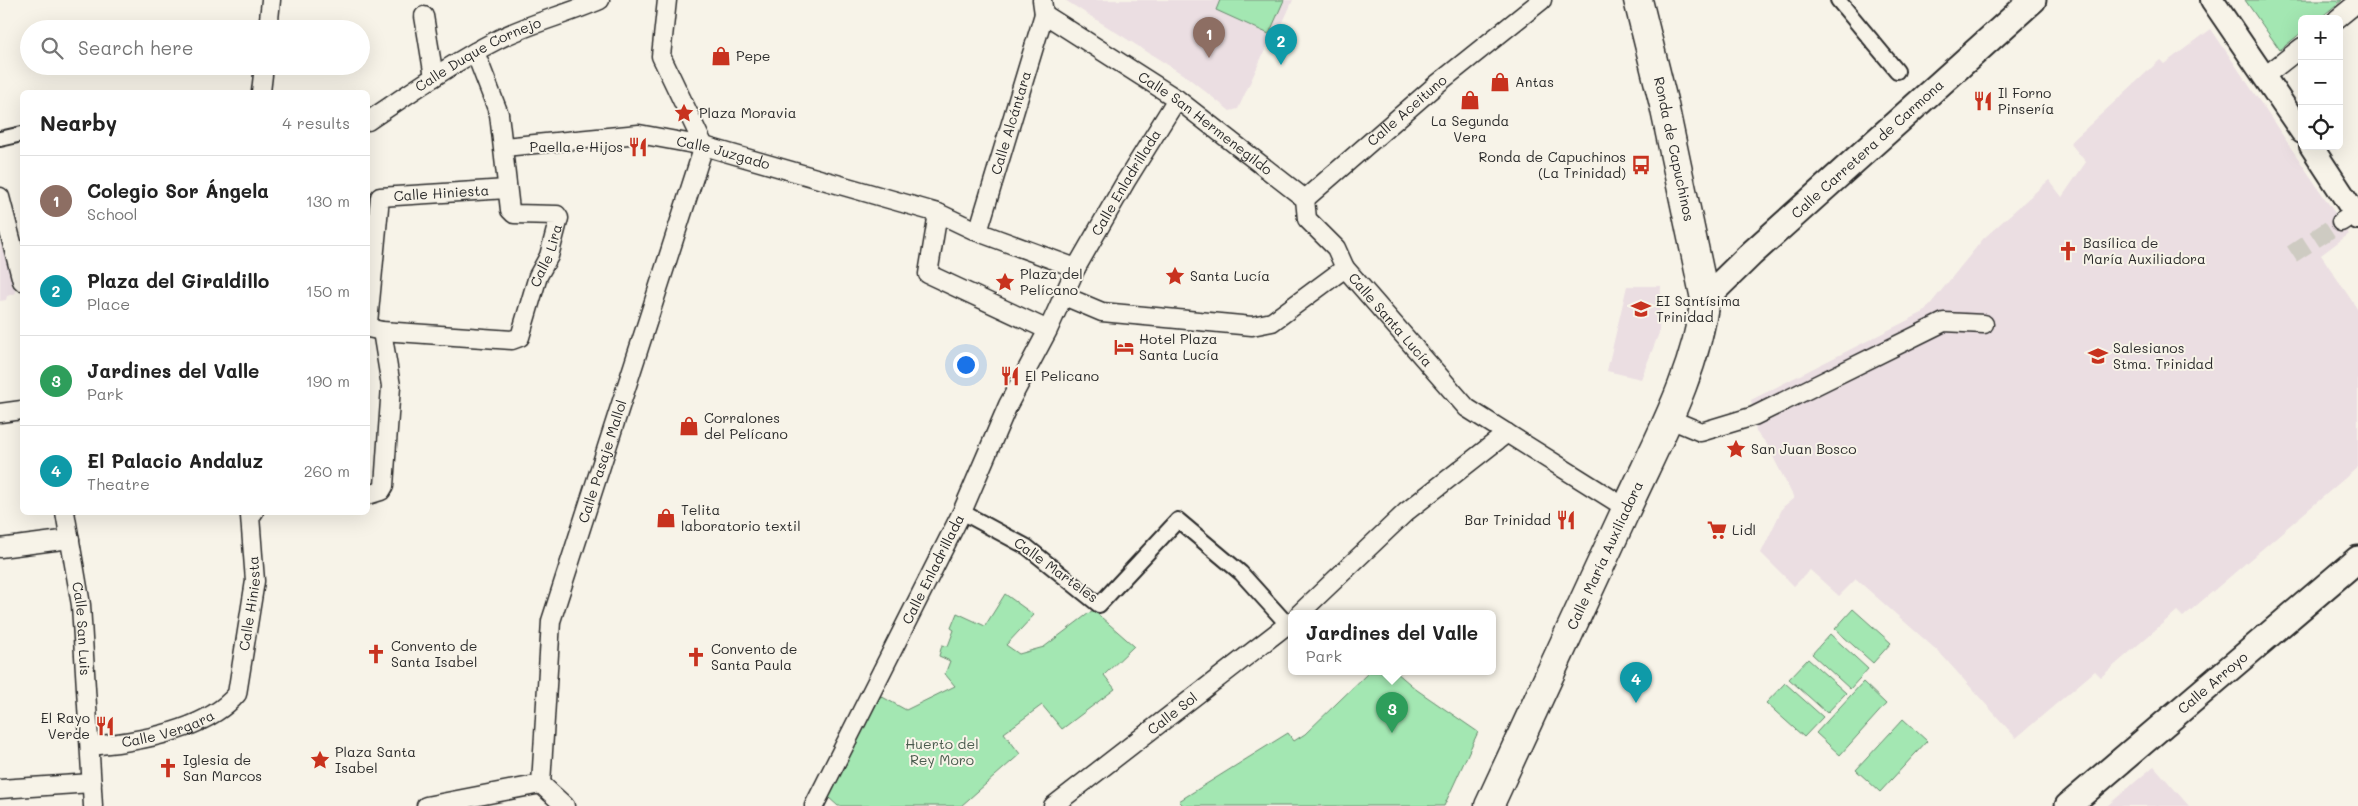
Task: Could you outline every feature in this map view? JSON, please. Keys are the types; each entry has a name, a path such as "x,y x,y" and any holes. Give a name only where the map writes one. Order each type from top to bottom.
{"main road":[{"name":"Ronda de Capuchinos","path":"1638,0 1714,291"},
{"name":"Calle Carretera de Carmona","path":"1714,291 2032,0"},
{"name":"Calle María Auxiliadora","path":"1489,806 1626,508 1670,419 1694,355 1714,291"},
{"name":"Calle Arroyo","path":"2068,806 2358,559"}],"street":[{"path":"269,20 271,0"},
{"path":"667,0 661,56 704,146"},
{"name":"Calle Aceituno","path":"1305,199 1436,85 1542,0"},
{"path":"1838,0 1897,71"},
{"path":"2212,0 2298,126"},
{"name":"Calle Duque Cornejo","path":"370,120 475,52 533,24 598,1"},
{"path":"2342,15 2358,2"},
{"name":"Calle San Hermenegildo","path":"1043,7 1177,99 1305,199"},
{"name":"Calle Alcántara","path":"978,232 1043,7"},
{"path":"424,16 434,77"},
{"path":"2265,76 2298,50"},
{"name":"Calle Lira","path":"372,327 512,340 520,337 538,276 549,256 559,218 557,215 514,214 510,210 499,114 475,52"},
{"path":"261,90 263,75"},
{"name":"Calle Enladrillada","path":"1076,268 1126,181 1177,99"},
{"name":"Calle Juzgado","path":"504,147 639,134 704,146 938,213"},
{"path":"0,140 20,135"},
{"name":"Calle Pasaje Mallol","path":"541,784 551,621 704,146"},
{"path":"2313,150 2351,218"},
{"name":"Calle Hiniesta","path":"370,494 381,491 384,486 391,386 372,327 380,197 507,189"},
{"path":"0,197 20,274"},
{"path":"1305,199 1307,218 1336,248 1345,268"},
{"path":"938,213 978,232 1076,268 1048,330 928,274 938,213"},
{"name":"Calle Santa Lucía","path":"1064,296 1102,312 1252,326 1272,322 1345,268 1467,408 1626,508"},
{"path":"1670,419 1701,432 1754,416 1944,322 1984,324"},
{"name":"Calle Enladrillada","path":"814,806 962,512 1008,405 1048,330"},
{"path":"0,413 20,410"},
{"name":"Calle Sol","path":"1303,610 1406,512 1507,433"},
{"name":"Calle Marteles","path":"962,512 1027,547 1099,605 1178,520 1288,615"},
{"name":"Calle San Luis","path":"66,515 81,605 93,806"},
{"name":"Calle Hiniesta","path":"237,694 255,581 250,515"},
{"path":"0,548 70,539"},
{"name":"Calle Sol","path":"1053,806 1288,624"},
{"name":"Calle Vergara","path":"90,746 118,743 178,730 230,702 237,694"},
{"path":"0,789 92,784"},
{"path":"426,806 541,784 565,806"}],"shaded area":[{"path":"1065,0 1293,0 1276,38 1271,37 1238,109 1230,111 1187,77"},
{"name":"Salesianos Stma. Trinidad","path":"2211,29 2349,234 2321,255 2358,310 2358,467 2183,617 2177,611 2101,677 2095,671 2016,738 1940,653 1856,579 1839,596 1810,570 1794,586 1761,553 1783,507 1794,498 1766,443 1756,432 1751,400 1924,312 1983,239 2049,180 2062,197 2086,162 2070,143 2160,60 2164,64"},
{"path":"0,241 16,293 7,296 6,300 0,301"},
{"name":"EI Santísima Trinidad","path":"1627,286 1661,286 1659,333 1641,379 1607,371"},
{"path":"2154,766 2189,806 2107,806"}],"green space":[{"path":"1220,0 1284,0 1269,34 1216,10"},
{"path":"2245,0 2342,0 2324,15 2298,15 2298,35 2280,50"},
{"name":"Huerto del Rey Moro","path":"1005,594 1034,615 1006,645 1019,654 1044,647 1093,610 1134,646 1104,675 1115,689 1062,729 1042,705 1004,733 1020,754 961,806 838,806 828,797 877,694 906,710 955,686 945,674 950,661 939,656 942,645 948,646 954,630 951,628 957,613 985,626"},
{"path":"1853,609 1891,643 1873,663 1835,629"},
{"path":"1830,634 1868,669 1850,689 1812,654"},
{"path":"1808,659 1846,693 1827,713 1789,679"},
{"path":"1366,675 1400,675 1417,690 1478,732 1444,806 1184,806 1179,801 1288,733 1294,741 1305,734"},
{"path":"1863,682 1886,704 1840,755 1816,733"},
{"path":"1785,683 1823,717 1804,737 1766,703"},
{"path":"1903,719 1927,741 1880,792 1856,770"}],"tunnel":[{"path":"2292,254 2341,222"}],"place":[{"name":"Pepe","path":"721,56"},
{"name":"Colegio Sor Ángela","path":"1209,58"},
{"name":"Plaza del Giraldillo","path":"1281,65"},
{"name":"Antas","path":"1500,82"},
{"name":"La Segunda Vera","path":"1470,100"},
{"name":"Il Forno Pinsería","path":"1983,101"},
{"name":"Plaza Moravia","path":"684,113"},
{"name":"Paella e Hijos","path":"638,147"},
{"name":"Ronda de Capuchinos (La Trinidad)","path":"1641,165"},
{"name":"Basílica de María Auxiliadora","path":"2068,251"},
{"name":"Santa Lucía","path":"1175,276"},
{"name":"Plaza del Pelícano","path":"1005,282"},
{"name":"EI Santísima Trinidad","path":"1641,309"},
{"name":"Hotel Plaza Santa Lucía","path":"1124,347"},
{"name":"Salesianos Stma. Trinidad","path":"2098,356"},
{"name":"El Pelicano","path":"1010,376"},
{"name":"Corralones del Pelícano","path":"689,426"},
{"name":"San Juan Bosco","path":"1736,449"},
{"name":"Telita laboratorio textil","path":"666,518"},
{"name":"Bar Trinidad","path":"1566,520"},
{"name":"Lidl","path":"1717,530"},
{"name":"Convento de Santa Isabel","path":"376,654"},
{"name":"Convento de Santa Paula","path":"696,657"},
{"name":"El Palacio Andaluz","path":"1636,703"},
{"name":"El Rayo Verde","path":"105,726"},
{"name":"Jardines del Valle","path":"1392,733"},
{"name":"Plaza Santa Isabel","path":"320,760"},
{"name":"Iglesia de San Marcos","path":"168,768"}]}
